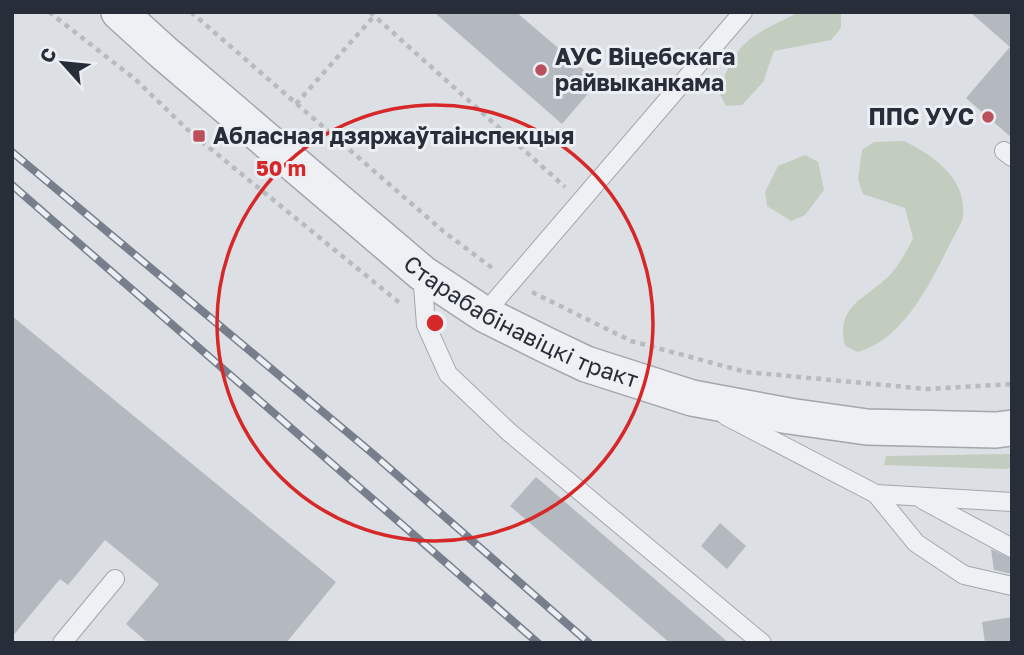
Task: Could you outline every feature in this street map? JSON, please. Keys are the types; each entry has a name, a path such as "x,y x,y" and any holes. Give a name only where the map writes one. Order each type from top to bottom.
{"street":[{"name":"Старабабінавіцкі тракт","path":"120,12 163,52 422,273 484,314 586,364 692,398 789,416 867,427 996,430 1012,428"}],"lane":[{"path":"484,314 743,12"},
{"path":"422,273 426,325 447,374 500,424 762,643"},
{"path":"692,398 876,494 1012,502"},
{"path":"876,494 916,543 964,575 1012,586"},
{"path":"920,498 1012,548"},
{"path":"62,643 115,579"}],"path":[{"path":"49,12 135,79 190,132 426,325"},
{"path":"191,12 443,232 511,282 631,341 746,372 927,389 1012,384"},
{"path":"296,104 372,14 581,201"}],"green space":[{"path":"799,12 841,13 841,28 831,40 774,51 763,82 742,105 726,106 719,92 732,60 757,34"},
{"path":"904,141 939,163 956,182 963,207 962,221 932,278 908,315 894,331 877,344 858,352 845,346 843,332 848,312 889,276 913,238 905,208 863,194 858,179 862,150 874,142"},
{"path":"805,155 818,162 824,190 805,215 791,221 767,206 765,192 778,166"},
{"path":"1012,454 1012,468 1004,469 884,465 886,456"}],"building":[{"name":"АУС Віцебскага райвыканкама","path":"434,12 516,12 598,82 562,124"},
{"path":"970,12 1012,12 1012,138 966,98 1010,47"},
{"path":"12,316 336,582 286,643 148,643 126,624 159,584 105,540 68,585 60,579 12,637"},
{"path":"536,477 729,643 670,643 510,506"},
{"path":"720,523 746,546 727,569 701,546"},
{"path":"991,549 1012,559 1012,574 994,570"},
{"path":"1012,617 1012,643 985,643 982,622"}],"railway":[{"path":"12,152 372,453 589,643"},
{"path":"12,185 538,643"}],"place":[{"name":"АУС Віцебскага райвыканкама","path":"541,70"},
{"name":"ППС УУС","path":"988,117"},
{"name":"Абласная дзяржаўтаінспекцыя","path":"199,136"}]}
